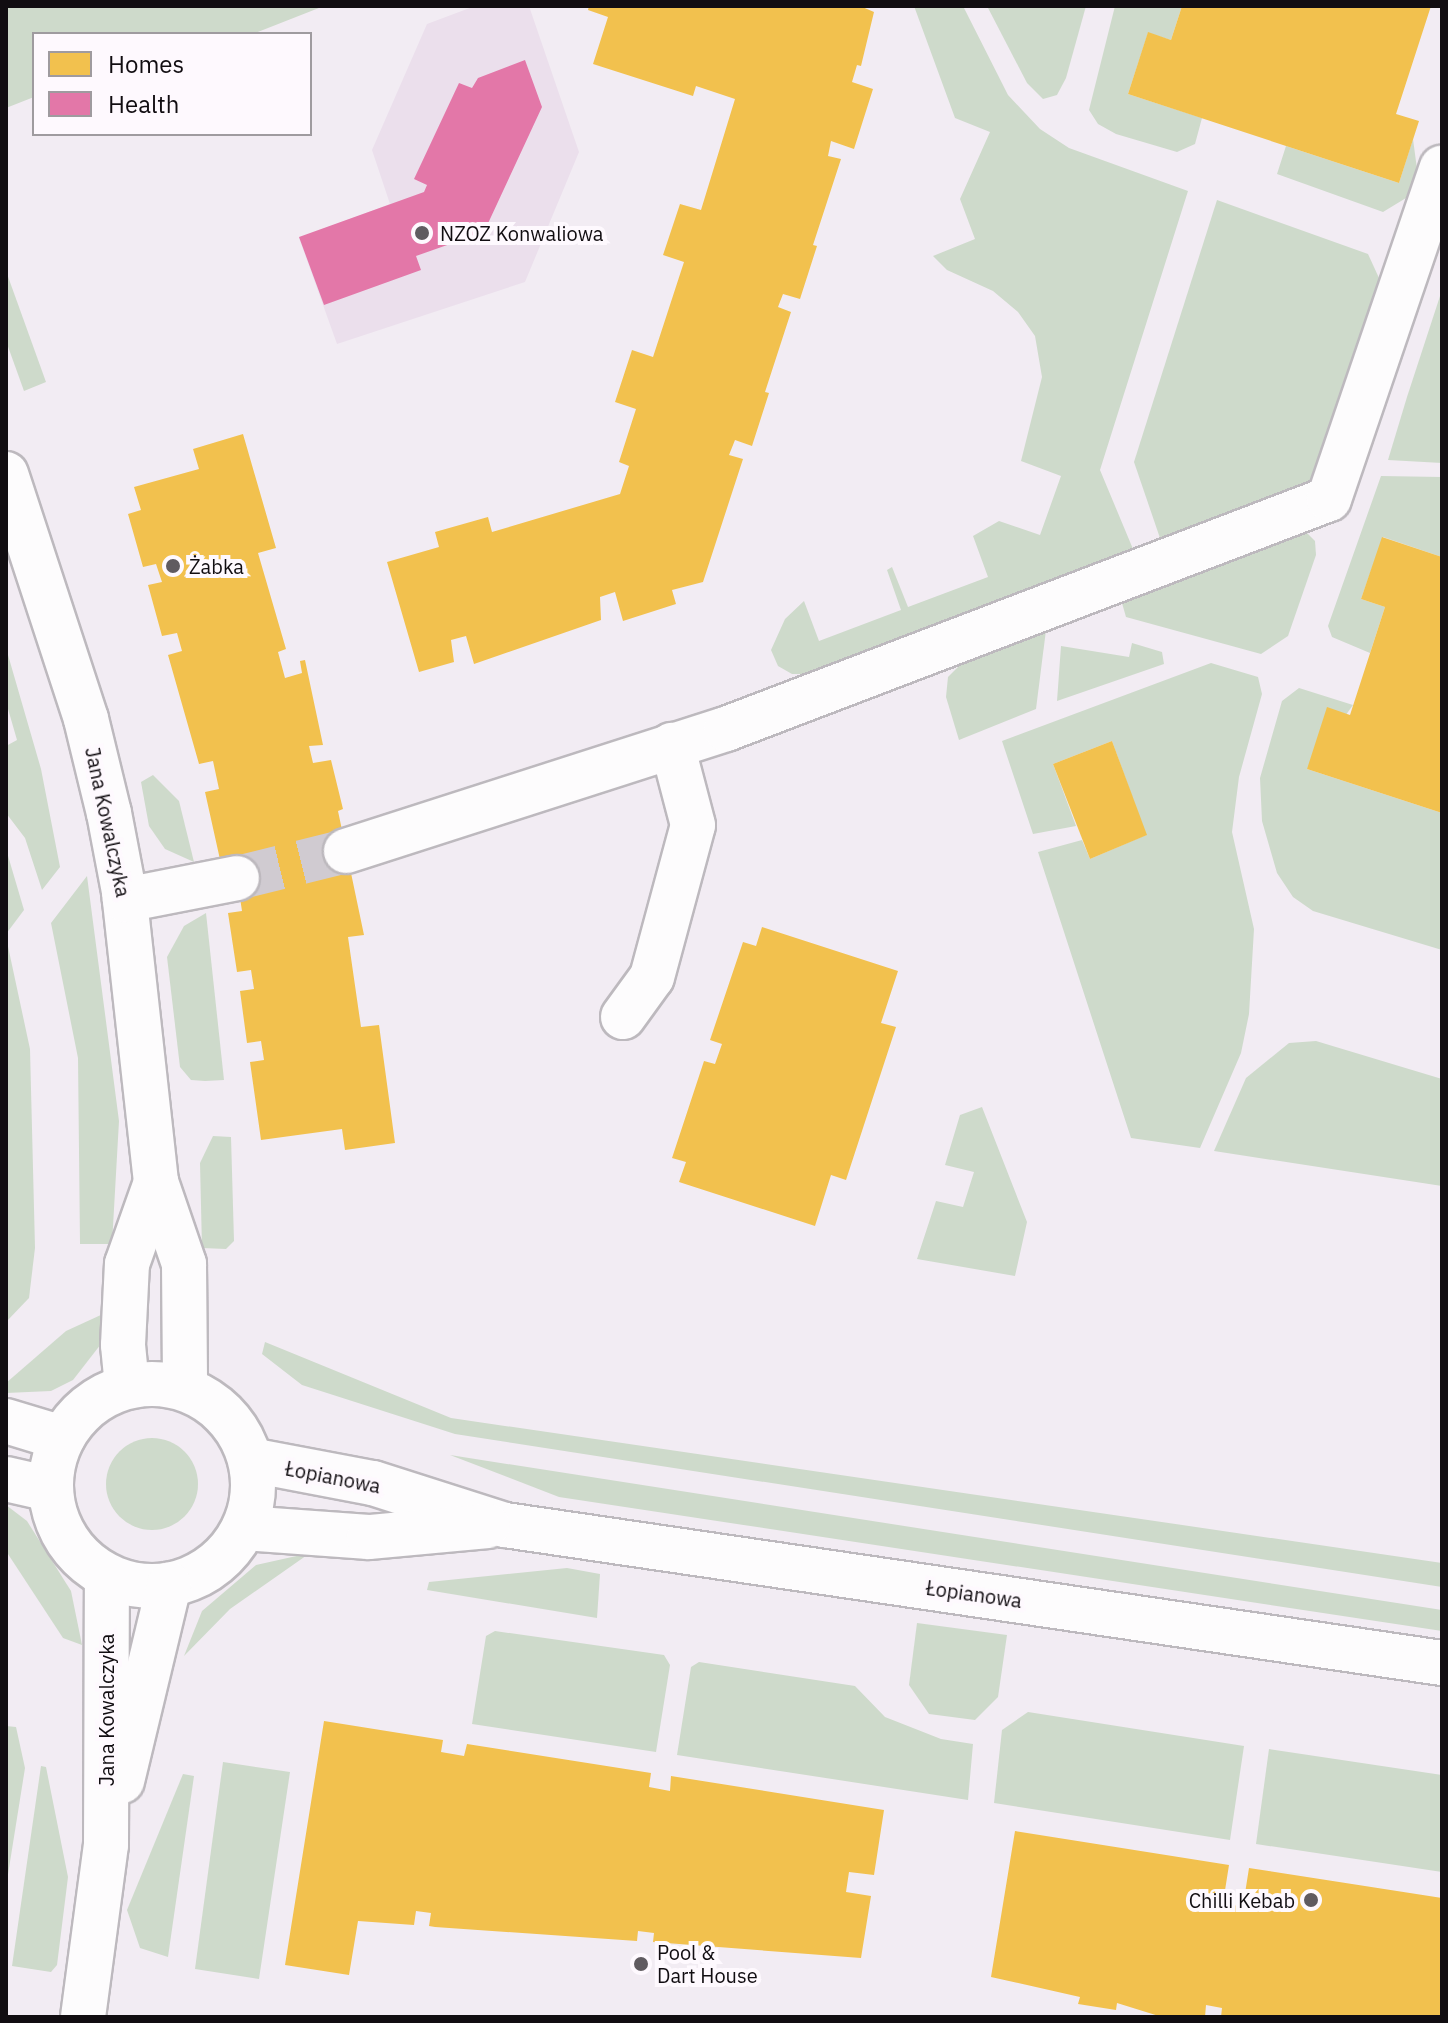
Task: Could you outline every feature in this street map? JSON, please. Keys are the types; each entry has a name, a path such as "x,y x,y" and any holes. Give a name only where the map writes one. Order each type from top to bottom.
{"street":[{"path":"346,851 672,745 897,666 1329,499 1442,168"},
{"name":"Jana Kowalczyka","path":"6,474 86,719 125,900 156,1182 184,1264 185,1388"},
{"path":"623,1017 652,977 693,825 672,745"},
{"path":"125,900 237,878"},
{"name":"Jana Kowalczyka","path":"127,1386 123,1345 127,1264 156,1182"},
{"path":"156,1383 185,1388 214,1404 237,1429 251,1460 253,1494 244,1528 225,1554 200,1574 169,1585 137,1585 107,1576 78,1554 58,1524 50,1489 62,1438 100,1397 127,1386 156,1383"},
{"path":"6,1421 62,1438"},
{"name":"Łopianowa","path":"251,1460 373,1483 505,1525 1442,1663"},
{"path":"6,1479 50,1489"},
{"name":"Łopianowa","path":"244,1528 369,1537 505,1525"},
{"name":"Jana Kowalczyka","path":"106,1845 107,1576"},
{"name":"Jana Kowalczyka","path":"83,2017 106,1845 169,1585"}],"shaded area":[{"path":"475,6 529,6 579,152 525,282 337,344 299,238 390,204 372,150 427,24"}],"green space":[{"path":"6,6 324,6 258,32 32,32 32,98 6,108"},
{"path":"914,6 963,6 1008,95 1040,129 1069,148 1188,191 1100,470 1133,549 805,674 792,674 778,666 771,650 785,619 804,601 819,641 901,610 887,570 892,567 908,607 988,577 973,536 999,521 1040,535 1061,476 1021,461 1042,377 1035,336 1018,312 993,291 947,270 933,256 975,239 960,199 990,132 955,118"},
{"path":"987,6 1086,6 1066,78 1057,95 1043,99 1027,83"},
{"path":"1115,6 1182,6 1171,40 1148,33 1128,94 1202,118 1195,144 1177,152 1116,134 1098,124 1089,110"},
{"path":"1413,139 1417,169 1406,198 1383,212 1277,174 1286,146 1399,183"},
{"path":"1217,200 1368,254 1379,278 1318,473 1302,488 1161,541 1134,462"},
{"path":"6,271 46,382 24,391 6,341"},
{"path":"1442,290 1442,463 1388,460 1407,397"},
{"path":"1381,476 1442,477 1442,557 1383,537 1361,599 1385,607 1370,653 1332,637 1328,626"},
{"path":"1306,532 1315,541 1316,555 1288,636 1261,654 1126,617 1122,603 1127,595 1290,533"},
{"path":"1046,630 1036,709 959,740 946,697 948,677 962,663"},
{"path":"1132,643 1162,652 1164,664 1057,701 1061,646 1129,657"},
{"path":"6,648 41,769 60,867 42,890 25,838 6,813 6,746 17,740 6,702"},
{"path":"1211,663 1258,677 1262,694 1239,777 1232,832 1254,929 1249,1014 1241,1053 1200,1148 1131,1138 1038,852 1082,840 1090,859 1146,835 1112,741 1053,764 1076,826 1033,834 1002,741"},
{"path":"1299,688 1353,705 1307,769 1442,813 1442,950 1313,911 1293,897 1277,873 1262,821 1260,778 1282,701"},
{"path":"153,775 179,801 194,862 165,849 149,826 141,782"},
{"path":"6,849 24,910 6,934"},
{"path":"87,876 119,1121 112,1244 80,1244 78,1058 51,923"},
{"path":"206,913 224,1080 205,1081 191,1080 180,1067 167,957 184,926"},
{"path":"6,937 30,1049 35,1248 29,1298 6,1322"},
{"path":"1316,1041 1442,1079 1442,1186 1214,1151 1246,1078 1289,1043"},
{"path":"982,1107 1027,1222 1015,1276 917,1259 936,1201 963,1207 974,1172 945,1165 960,1115"},
{"path":"213,1136 231,1137 234,1241 226,1249 202,1248 200,1163"},
{"path":"103,1314 101,1344 73,1380 51,1391 6,1393 6,1383 66,1331"},
{"path":"265,1342 451,1418 1442,1563 1442,1587 455,1434 302,1385 262,1354"},
{"path":"152,1438 169,1442 184,1452 194,1467 198,1484 194,1501 184,1516 169,1526 152,1530 135,1526 120,1516 110,1501 106,1484 110,1467 120,1452 135,1442"},
{"path":"450,1455 1442,1610 1442,1631 559,1497"},
{"path":"6,1505 27,1521 71,1591 82,1645 63,1638 6,1551"},
{"path":"310,1553 230,1609 184,1656 202,1611 256,1565"},
{"path":"567,1568 600,1574 597,1618 427,1590 429,1582"},
{"path":"917,1623 1007,1635 998,1697 975,1720 929,1714 909,1685"},
{"path":"495,1631 664,1655 670,1665 656,1752 472,1724 486,1636"},
{"path":"699,1662 855,1686 885,1717 941,1739 973,1744 968,1800 677,1755 691,1667"},
{"path":"1028,1712 1244,1746 1230,1840 994,1803 1002,1730"},
{"path":"6,1726 16,1727 25,1768 6,1887"},
{"path":"1269,1749 1442,1775 1442,1872 1256,1844"},
{"path":"223,1762 290,1772 259,1979 195,1969"},
{"path":"41,1766 46,1767 68,1877 57,1965 51,1972 12,1966"},
{"path":"183,1774 194,1776 168,1957 140,1948 127,1910"}],"building: Homes":[{"path":"589,6 860,6 874,12 861,66 857,65 852,82 873,89 854,149 831,141 828,156 841,159 813,245 817,246 800,299 783,294 778,307 791,312 765,392 769,393 752,446 735,440 729,455 743,459 703,582 672,590 676,604 623,621 615,592 600,597 601,620 474,664 466,636 451,640 454,662 419,672 387,562 439,547 435,532 488,517 492,532 620,494 629,466 619,462 636,409 615,402 632,350 653,357 684,262 663,255 680,204 701,210 735,99 696,86 693,96 593,64 608,17 588,10"},
{"path":"1182,6 1431,6 1396,114 1419,121 1399,183 1128,94 1148,32 1171,40"},
{"path":"243,434 276,548 258,553 286,649 278,652 285,678 302,673 300,661 305,660 323,745 309,746 313,763 331,760 343,809 338,811 364,935 348,937 361,1027 379,1025 395,1143 345,1150 342,1129 261,1140 250,1062 264,1060 261,1041 247,1043 240,991 254,989 251,970 237,972 228,913 242,911 237,878 221,864 205,792 219,789 213,761 199,764 168,655 182,651 177,633 162,636 148,585 162,582 156,564 143,567 128,514 141,510 134,487 199,469 193,449"},
{"path":"1382,537 1442,557 1442,813 1307,769 1327,707 1350,715 1385,607 1361,599"},
{"path":"1112,741 1147,835 1090,859 1053,764"},
{"path":"762,927 898,971 881,1023 896,1027 846,1180 831,1175 815,1226 679,1182 686,1162 672,1158 704,1061 715,1064 722,1044 710,1040 743,942 756,946"},
{"path":"324,1721 443,1740 441,1752 464,1756 467,1744 651,1773 649,1787 670,1791 671,1776 884,1810 874,1875 849,1872 846,1892 871,1896 861,1958 653,1942 654,1933 638,1931 637,1941 435,1927 429,1926 431,1913 416,1911 414,1925 358,1921 349,1975 285,1965"},
{"path":"1015,1831 1229,1865 1223,1903 1229,1905 1243,1906 1249,1868 1442,1898 1442,2017 1221,2017 1222,2008 1206,2005 1205,2017 1162,2017 1117,2003 1116,2010 1078,2004 1080,1997 991,1977"}],"building: Health":[{"path":"525,60 542,107 484,232 416,256 421,270 324,305 299,237 424,192 427,185 414,179 459,83 472,88 478,78"}],"tunnel":[{"path":"237,878 346,851"}],"place":[{"name":"NZOZ Konwaliowa","path":"422,233"},
{"name":"Żabka","path":"173,566"},
{"name":"Chilli Kebab","path":"1311,1900"},
{"name":"Pool & Dart House","path":"641,1964"}]}
